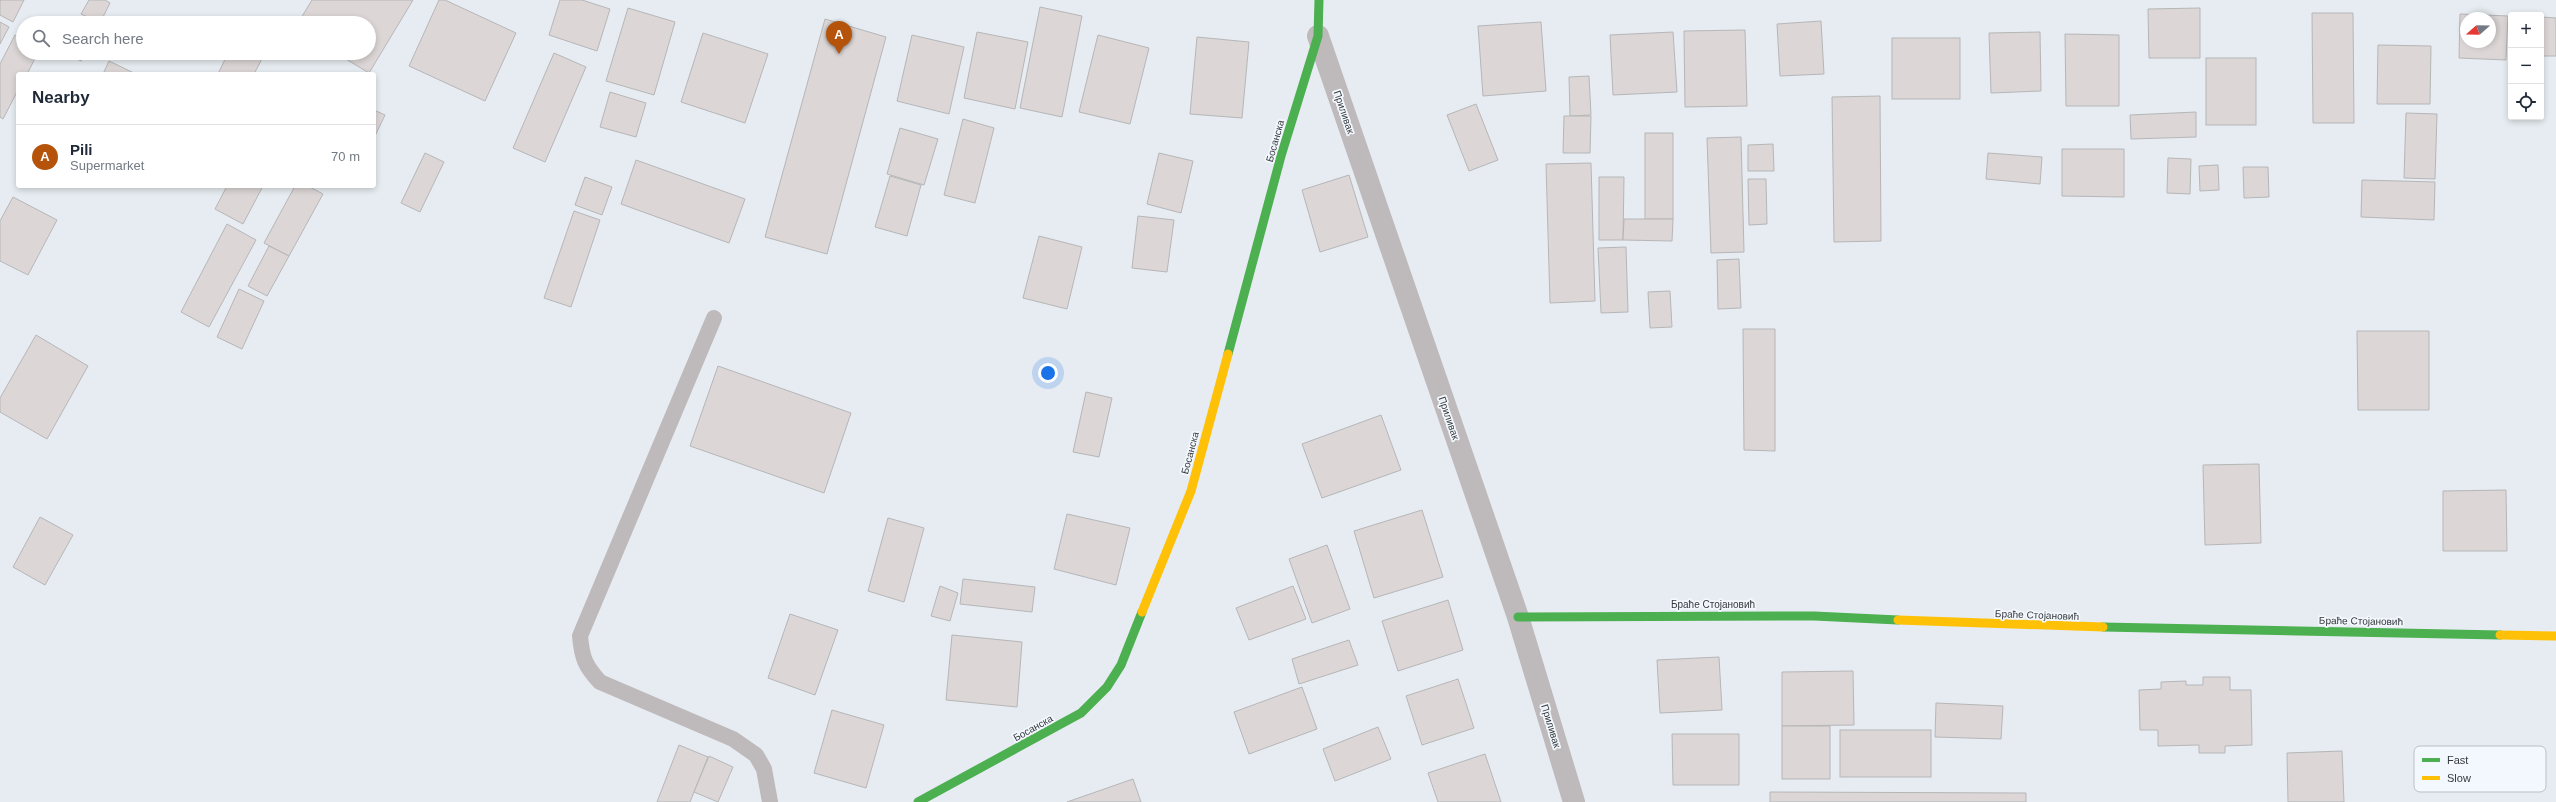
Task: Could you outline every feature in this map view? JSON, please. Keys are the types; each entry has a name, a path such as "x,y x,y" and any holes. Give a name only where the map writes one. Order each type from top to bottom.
{"street":[{"name":"Босанска","path":"918,802 1081,714 1107,687 1121,665 1191,490 1281,156 1318,36 1319,0"},
{"name":"Приливак","path":"1318,36 1518,617 1574,802"},
{"name":"Браће Стојановић","path":"1518,617 1814,616 2076,628 2556,636"}],"lane":[{"path":"714,318 580,636 582,654 587,668 600,682 733,739 756,756 766,776 770,802"}],"building":[{"path":"0,0 24,0 13,22 0,15"},
{"path":"89,0 105,0 110,3 104,16 85,16 81,14"},
{"path":"312,0 413,0 370,72 348,60 376,60 376,16 302,16"},
{"path":"439,0 445,0 516,33 485,101 409,66"},
{"path":"560,0 582,0 610,9 597,51 549,35"},
{"path":"1040,7 1082,16 1062,117 1020,108"},
{"path":"628,8 675,22 654,95 606,81"},
{"path":"2200,8 2200,58 2149,58 2148,9"},
{"path":"2312,13 2353,13 2354,123 2313,123"},
{"path":"2460,14 2460,48 2496,48 2496,16 2508,16 2506,60 2459,58"},
{"path":"2544,17 2556,18 2556,56 2544,56"},
{"path":"825,19 886,37 827,254 765,237"},
{"path":"1821,21 1824,74 1780,76 1777,24"},
{"path":"0,22 9,27 0,44"},
{"path":"1541,22 1546,91 1483,96 1478,26"},
{"path":"1745,30 1747,106 1685,107 1684,31"},
{"path":"977,32 1028,42 1015,109 964,98"},
{"path":"1673,32 1677,92 1613,95 1610,35"},
{"path":"2040,32 2041,91 1991,93 1989,33"},
{"path":"703,33 768,54 745,123 681,102"},
{"path":"2065,34 2119,35 2119,106 2066,106"},
{"path":"15,35 16,60 34,60 28,72 16,72 16,94 3,119 0,117 0,64"},
{"path":"912,35 964,47 949,114 897,101"},
{"path":"1098,35 1149,48 1130,124 1079,112"},
{"path":"1197,37 1249,42 1242,118 1190,114"},
{"path":"1892,38 1960,38 1960,99 1892,99"},
{"path":"2378,45 2431,46 2430,104 2377,104"},
{"path":"554,53 586,67 545,162 513,148"},
{"path":"2206,58 2256,58 2256,125 2206,125"},
{"path":"225,60 261,60 255,72 219,72"},
{"path":"109,61 132,72 104,72"},
{"path":"1589,76 1591,115 1570,116 1569,77"},
{"path":"610,92 646,103 636,137 600,127"},
{"path":"1880,96 1881,241 1834,242 1832,97"},
{"path":"1476,104 1498,160 1469,171 1447,115"},
{"path":"376,111 385,115 376,134"},
{"path":"2196,112 2196,137 2131,139 2130,115"},
{"path":"2406,113 2437,114 2435,179 2404,178"},
{"path":"1564,116 1591,116 1590,153 1563,153"},
{"path":"963,119 994,128 975,203 944,195"},
{"path":"900,128 938,139 924,185 887,174"},
{"path":"1645,133 1673,133 1673,219 1645,219"},
{"path":"1741,137 1744,252 1711,253 1707,138"},
{"path":"1773,144 1774,171 1748,171 1748,145"},
{"path":"2062,149 2124,149 2124,197 2062,196"},
{"path":"425,153 444,162 420,212 401,203"},
{"path":"1159,153 1193,161 1181,213 1147,204"},
{"path":"1988,153 2042,157 2040,184 1986,179"},
{"path":"2168,158 2191,159 2190,194 2167,193"},
{"path":"636,160 745,199 729,243 621,204"},
{"path":"1591,163 1595,301 1550,303 1546,164"},
{"path":"2218,165 2219,190 2200,191 2199,166"},
{"path":"2243,167 2268,167 2269,197 2244,198"},
{"path":"1349,175 1368,237 1320,252 1302,190"},
{"path":"890,176 921,185 907,236 875,227"},
{"path":"585,177 612,187 602,215 575,205"},
{"path":"1599,177 1624,177 1623,240 1599,240"},
{"path":"1748,179 1766,179 1767,224 1749,225"},
{"path":"2362,180 2435,182 2434,220 2361,217"},
{"path":"226,188 262,188 243,224 215,209"},
{"path":"294,188 312,188 323,194 289,256 264,243"},
{"path":"13,197 57,220 28,275 0,261 0,221"},
{"path":"574,211 600,220 571,307 544,298"},
{"path":"1138,216 1174,220 1167,272 1132,268"},
{"path":"1624,219 1673,219 1672,241 1623,240"},
{"path":"227,224 256,240 209,327 181,312"},
{"path":"1039,236 1082,247 1067,309 1023,298"},
{"path":"269,246 289,256 267,296 248,286"},
{"path":"1626,247 1628,312 1601,313 1598,248"},
{"path":"1739,259 1741,308 1718,309 1717,260"},
{"path":"239,289 264,301 242,349 217,337"},
{"path":"1670,291 1672,327 1650,328 1648,292"},
{"path":"1743,329 1775,329 1775,451 1744,450"},
{"path":"2357,331 2429,331 2429,410 2358,410"},
{"path":"36,335 88,366 47,439 0,412 0,398"},
{"path":"718,366 851,413 824,493 690,446"},
{"path":"1086,392 1112,398 1099,457 1073,452"},
{"path":"1381,415 1401,470 1322,498 1302,444"},
{"path":"2259,464 2261,543 2205,545 2203,465"},
{"path":"2506,490 2507,551 2443,551 2443,491"},
{"path":"1422,510 1443,577 1374,598 1354,531"},
{"path":"1067,514 1130,528 1116,585 1054,569"},
{"path":"40,517 73,535 45,585 13,567"},
{"path":"888,518 924,528 904,602 868,591"},
{"path":"1327,545 1350,609 1312,623 1289,559"},
{"path":"963,579 1035,587 1032,612 960,604"},
{"path":"940,586 958,593 950,621 931,616"},
{"path":"1293,586 1306,619 1249,640 1236,608"},
{"path":"1448,600 1463,650 1398,671 1382,621"},
{"path":"790,614 838,630 815,695 768,678"},
{"path":"952,635 1022,642 1017,707 946,700"},
{"path":"1349,640 1358,665 1299,684 1292,659"},
{"path":"1719,657 1722,710 1660,713 1657,660"},
{"path":"1853,671 1854,725 1782,726 1782,672"},
{"path":"2203,677 2230,677 2230,690 2251,690 2252,745 2225,746 2225,753 2199,753 2199,745 2158,746 2158,730 2140,730 2139,690 2161,689 2161,682 2186,681 2186,685 2203,685"},
{"path":"1458,679 1474,728 1422,745 1406,696"},
{"path":"1302,687 1317,729 1249,754 1234,712"},
{"path":"1936,703 2003,706 2001,739 1935,737"},
{"path":"832,710 884,725 866,788 814,773"},
{"path":"1782,726 1830,726 1830,779 1782,779"},
{"path":"1378,727 1391,759 1335,781 1323,749"},
{"path":"1840,730 1931,730 1931,777 1840,777"},
{"path":"1672,734 1739,734 1739,785 1673,785"},
{"path":"679,745 708,757 690,802 657,802"},
{"path":"2342,751 2344,802 2288,802 2287,753"},
{"path":"1485,754 1501,802 1438,802 1428,773"},
{"path":"709,756 733,767 718,802 694,792"},
{"path":"1133,779 1141,802 1067,802"},
{"path":"1770,792 2026,793 2026,802 1770,802"}],"traffic: fast":[{"path":"1228,354 1281,156 1318,36 1319,0"},
{"path":"918,802 1081,713 1107,687 1121,665 1142,612"},
{"path":"1518,617 1814,616 1898,620"},
{"path":"2103,627 2500,635"}],"traffic: slow":[{"path":"1142,612 1191,491 1228,354"},
{"path":"1898,620 2103,627"},
{"path":"2500,635 2556,636"}],"place":[{"name":"Pili","path":"839,54"}]}
